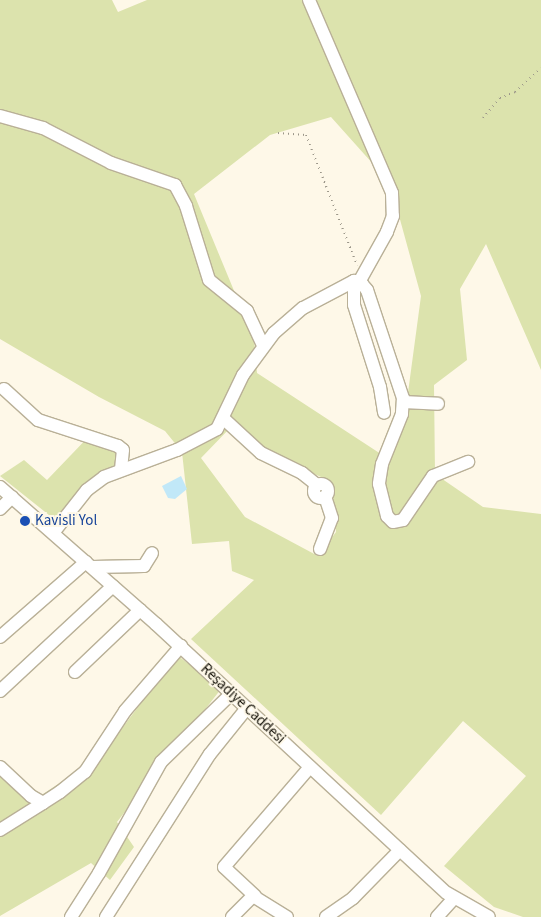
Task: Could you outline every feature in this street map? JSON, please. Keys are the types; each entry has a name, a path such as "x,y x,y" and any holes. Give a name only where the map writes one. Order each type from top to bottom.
{"street":[{"path":"53,533 87,490 121,468 210,434 224,419 243,375 263,346 282,325 303,308 358,279 376,256 388,232 393,216 392,193 310,0"},
{"path":"0,116 43,128 111,163 175,185 186,206 212,286 247,311 263,346"},
{"path":"358,279 367,290 404,402 396,431 382,464 379,484 385,511 390,520 402,520 433,476 446,468 468,462"},
{"path":"358,279 354,304 380,387 384,413"},
{"path":"4,389 38,420 118,446 123,450 121,468"},
{"path":"404,402 438,404"},
{"path":"224,419 261,453 302,473 317,485 326,486 325,496 332,518 320,549"},
{"name":"Reşadiye Caddesi","path":"0,487 181,646 454,898 489,917"},
{"path":"0,509 12,497"},
{"path":"0,637 89,565 144,566 152,553"},
{"path":"0,691 113,586"},
{"path":"75,672 140,610"},
{"path":"0,830 85,772 125,711 181,646"},
{"path":"70,917 99,873 161,762 231,694"},
{"path":"106,917 210,754 247,708"},
{"path":"0,767 31,796 43,802"},
{"path":"287,917 255,896 224,867 310,767"},
{"path":"326,917 353,898 400,850"},
{"path":"232,917 255,896"},
{"path":"437,917 454,898"}],"path":[{"path":"484,118 500,98 515,92 541,68"},
{"path":"278,133 306,135 358,279"}],"green space":[{"path":"0,0 112,0 118,12 147,0 541,0 541,370 486,244 460,289 467,360 434,385 435,474 483,507 541,514 541,917 523,917 494,907 444,866 526,776 463,721 381,815 191,639 254,580 232,571 229,541 192,544 182,452 165,431 99,397 0,339","holes":["331,117 390,183 421,296 407,400 387,458 257,373 254,339 194,194 270,135","231,427 264,451 332,482 336,532 318,556 245,517 201,458"]},
{"path":"94,431 137,470 102,485 59,523 0,476 24,460 47,480"},
{"path":"177,655 221,689 117,822 134,847 110,880 91,863 0,916 0,762 37,798 102,755"}],"water":[{"path":"181,476 187,489 175,499 168,498 162,486"}],"place":[{"name":"Kavisli Yol","path":"25,521"}]}
